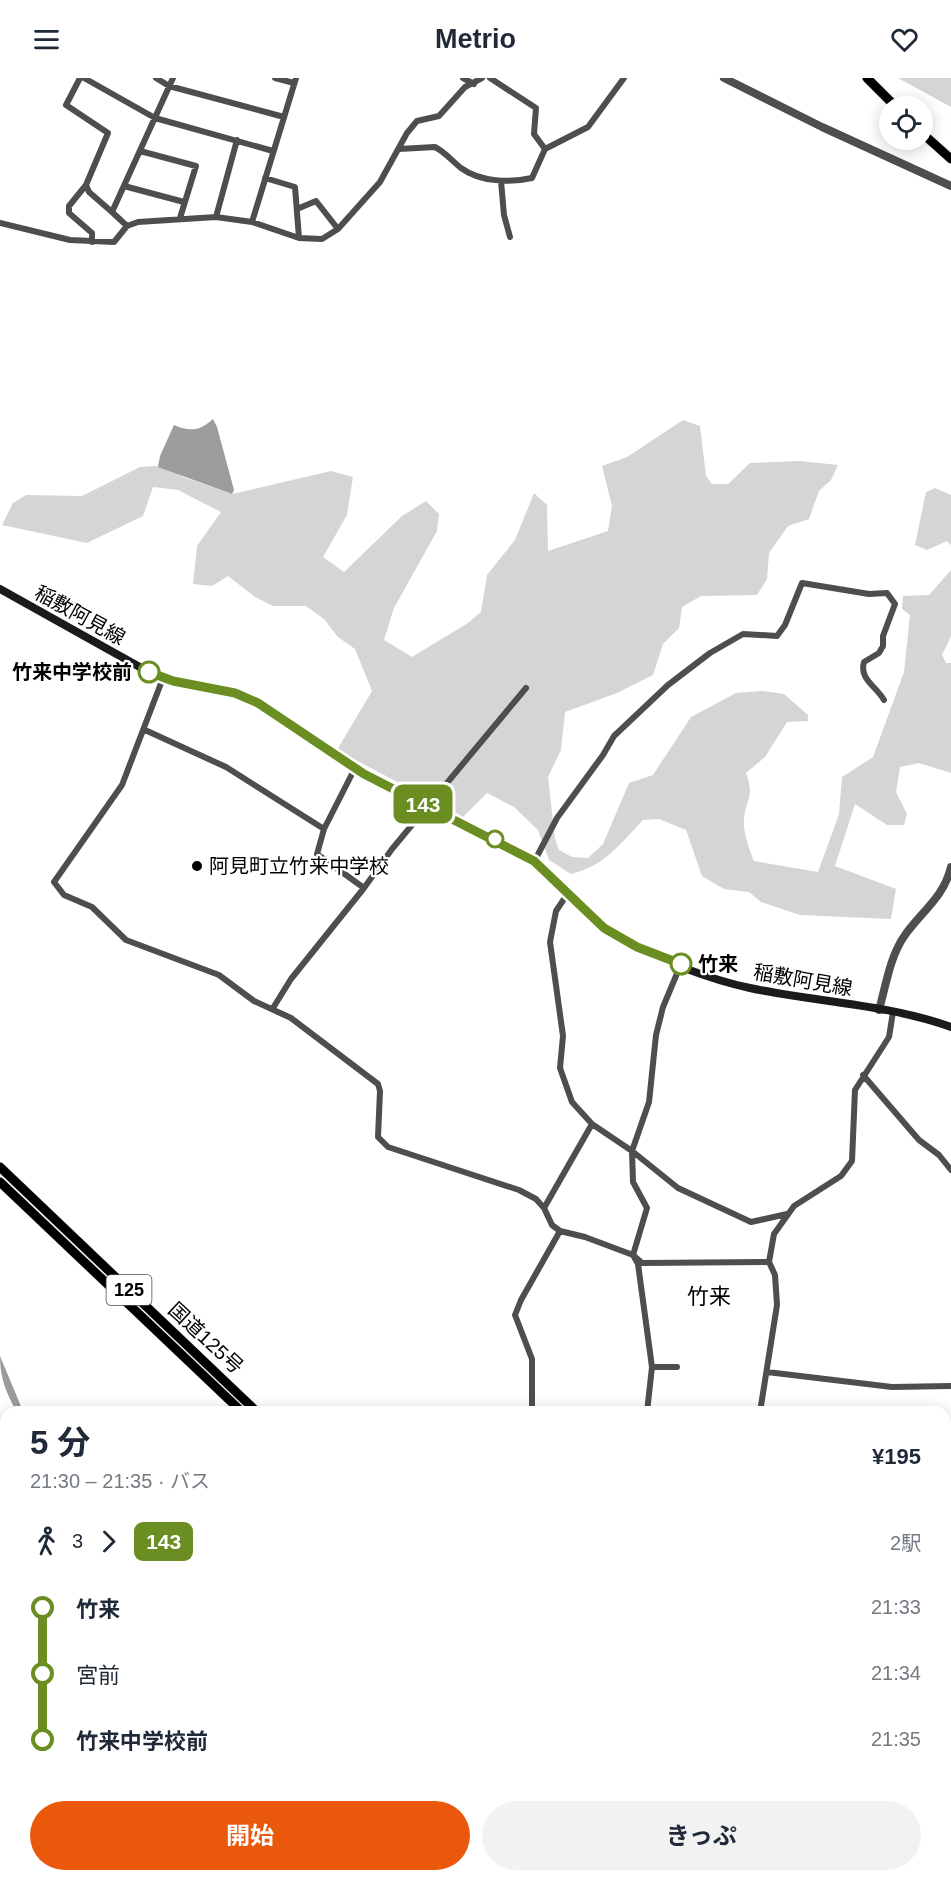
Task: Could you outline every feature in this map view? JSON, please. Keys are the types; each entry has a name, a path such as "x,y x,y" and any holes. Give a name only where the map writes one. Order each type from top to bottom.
{"main road":[{"path":"867,78 885,96"},
{"path":"933,143 951,159"},
{"name":"稲敷阿見線","path":"0,589 163,678 218,688 247,697 355,768 534,861 589,916 621,939 726,982 893,1012 951,1027"},
{"name":"国道125号","path":"0,1167 251,1406"},
{"name":"国道125号","path":"0,1182 236,1406"}],"street":[{"path":"92,242 92,233 69,213 69,206 86,184 108,133 66,105 82,78 155,118 273,152"},
{"path":"156,78 170,86 284,117"},
{"path":"112,212 173,78"},
{"path":"252,222 295,80 275,78"},
{"path":"463,78 474,84"},
{"path":"0,223 70,240 114,242 127,226 180,218 216,217 252,222 299,238 322,238 338,229 380,182 417,121 439,116 465,87 482,78"},
{"path":"490,78 536,108 534,134 545,149"},
{"path":"399,149 435,147 462,169 501,181 532,178 545,149 588,127 624,78"},
{"path":"724,78 822,127 951,186"},
{"path":"216,217 237,140"},
{"path":"140,151 196,166 180,218"},
{"path":"265,178 295,187 299,238"},
{"path":"501,181 504,215 510,237"},
{"path":"86,184 89,192 127,226"},
{"path":"124,186 184,202"},
{"path":"297,209 316,201 338,229"},
{"path":"534,861 557,818 603,755 614,736 668,685 727,643 743,634 777,636 785,625 802,583 869,594 887,593 895,604 883,636 883,646 879,653 864,662 862,669 862,675 884,700"},
{"path":"163,678 122,785 58,877 55,886 64,895 92,908 126,940 208,970 234,984 254,1001 291,1018 378,1083 380,1091 378,1137 388,1147 519,1190 536,1199 544,1208 552,1225 560,1231 585,1237 633,1255 642,1263 769,1262"},
{"path":"273,1008 291,979 364,888 392,849 526,688"},
{"path":"145,730 226,767 324,829"},
{"path":"355,768 324,829 316,854 364,888"},
{"path":"879,1010 896,952 904,936 944,890 951,867"},
{"path":"567,893 556,911 550,942 564,1036 560,1068 572,1102 592,1124 632,1150 678,1188 739,1219 758,1223 787,1214 841,1176 852,1161 853,1097 863,1075 889,1036 893,1012"},
{"path":"648,1406 652,1367 638,1264 633,1255 647,1208 633,1182 632,1150 649,1102 656,1035 663,1007 681,964"},
{"path":"863,1075 919,1140 939,1155 951,1170"},
{"path":"544,1208 592,1124"},
{"path":"761,1406 777,1305 775,1275 769,1262 774,1234 787,1214"},
{"path":"531,1406 532,1359 515,1315 560,1231"},
{"path":"652,1367 677,1367"},
{"path":"767,1372 892,1387 951,1386"}],"shaded area":[{"path":"898,78 951,78 951,107"},
{"path":"213,419 234,490 232,494 158,467 160,456 174,425 185,429 195,429"},
{"path":"683,420 700,426 706,476 712,484 728,484 750,463 800,461 838,465 831,480 819,491 809,519 788,526 769,553 767,579 757,595 701,596 682,607 679,628 663,644 653,675 617,693 565,712 561,750 548,777 555,839 559,850 572,857 588,858 603,844 629,783 653,775 691,717 736,693 763,691 784,694 808,715 808,721 787,722 765,757 746,773 750,788 744,824 748,846 754,861 818,872 839,814 842,777 873,757 904,672 910,615 902,609 903,596 929,595 951,570 951,636 942,655 946,663 951,663 951,773 919,763 900,767 896,792 907,814 904,825 887,825 855,804 835,866 896,889 891,919 800,915 761,902 749,892 724,889 702,876 686,830 659,819 643,820 603,860 571,874 549,860 538,830 514,807 487,793 463,817 337,750 372,691 355,649 338,637 324,619 306,606 273,606 255,597 228,576 212,586 193,584 197,546 221,512 178,490 153,487 143,516 87,543 2,525 13,503 26,495 82,496 140,467 155,466 170,469 183,477 232,494 331,471 353,477 347,515 323,557 344,572 402,516 426,501 439,514 437,531 394,608 384,640 412,657 468,623 481,612 487,575 515,540 534,493 547,505 548,551 608,531 612,506 602,466 627,457"},
{"path":"935,488 951,495 951,545 947,541 927,550 915,545 926,492"},
{"path":"0,1356 21,1406 14,1406 1,1371"}],"bus line":[{"name":"143","path":"149,672 173,681 218,688 258,703 364,774 534,861 604,928 637,947 681,964"}],"place":[{"name":"竹来中学校前","path":"149,672"},
{"name":"阿見町立竹来中学校","path":"197,866"},
{"name":"竹来","path":"681,964"}],"district":[{"name":"竹来","path":"709,1296"}]}
